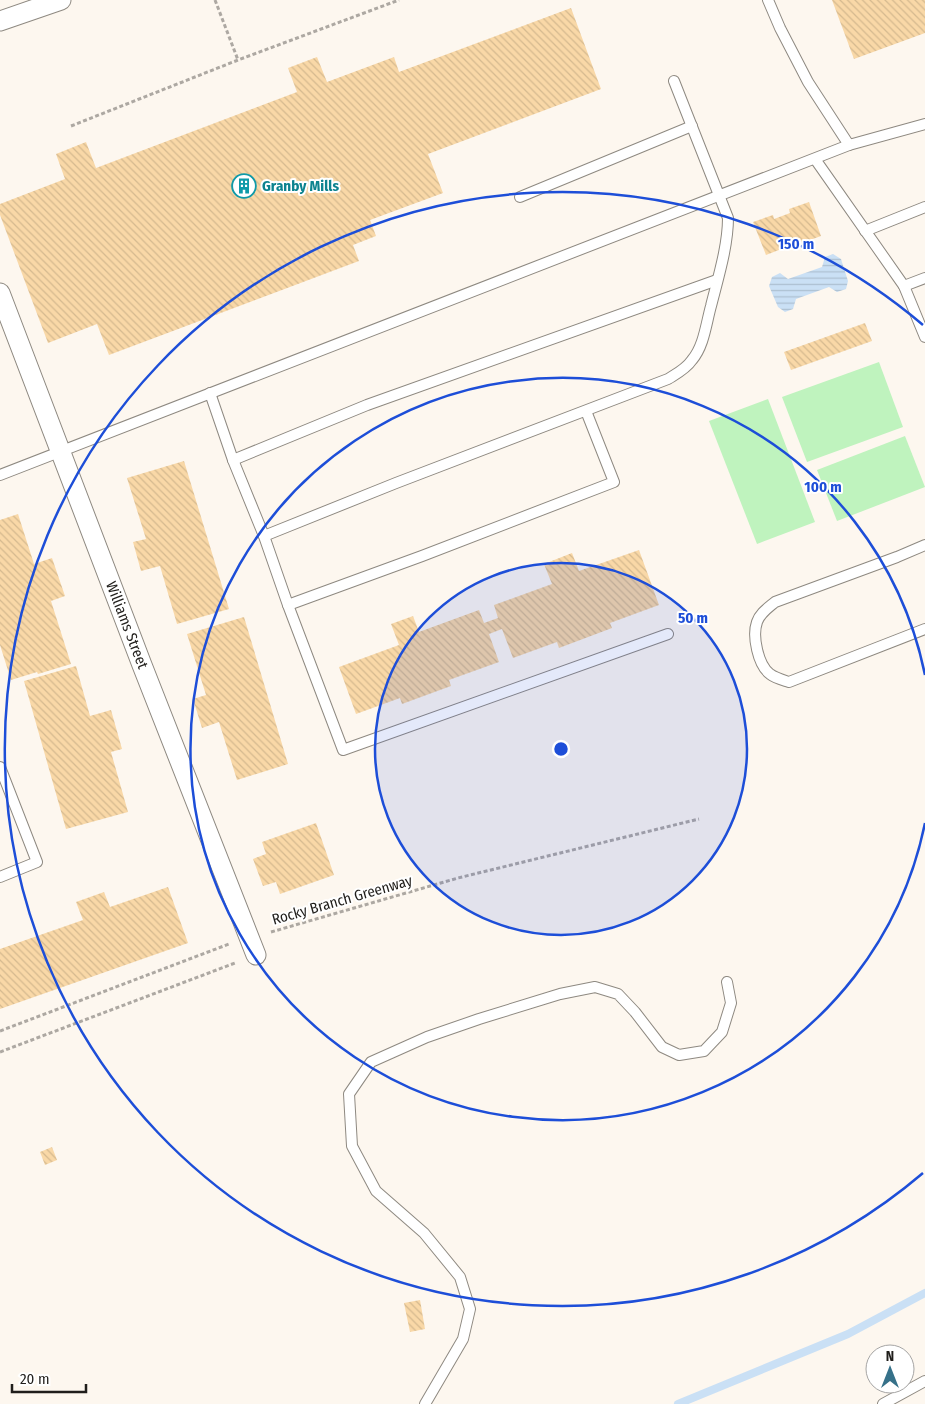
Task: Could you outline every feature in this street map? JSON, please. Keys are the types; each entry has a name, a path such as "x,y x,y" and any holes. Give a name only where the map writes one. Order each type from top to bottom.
{"street":[{"path":"0,21 61,0"},
{"name":"Williams Street","path":"0,293 253,947"}],"lane":[{"path":"768,0 808,82 849,145"},
{"path":"264,536 396,483 668,379 680,372 692,360 701,344 728,229 728,218 674,81"},
{"path":"0,474 849,145 925,124"},
{"path":"520,197 692,126"},
{"path":"815,158 904,286 925,337"},
{"path":"865,231 925,207"},
{"path":"904,286 925,278"},
{"path":"233,460 368,405 717,280"},
{"path":"210,393 233,460 264,536 288,605 344,750 668,634"},
{"path":"288,605 614,482 586,410"},
{"path":"925,545 775,602 761,614 756,623 755,643 762,663 770,674 789,682 925,629"},
{"path":"0,767 37,862 0,877"},
{"path":"425,1404 463,1339 470,1309 460,1277 424,1233 376,1191 352,1146 349,1094 371,1062 427,1037 479,1019 560,994 594,987 618,994 635,1012 662,1048 679,1055 704,1051 722,1032 731,1003 727,982"},
{"path":"883,1404 925,1381"}],"path":[{"path":"215,0 238,60"},
{"path":"71,126 238,60 399,0"},
{"name":"Rocky Branch Greenway","path":"0,1031 231,944 253,947 458,878 699,819"},
{"path":"0,1052 253,947"}],"green space":[{"path":"879,362 903,427 807,462 782,397"},
{"path":"768,399 815,522 757,544 709,421"},
{"path":"905,436 925,487 837,521 817,470"}],"water":[{"path":"833,254 841,259 848,281 846,289 837,292 829,287 796,299 793,309 785,312 778,307 769,286 772,277 780,273 788,279 822,267 825,257"}],"building":[{"path":"832,0 925,0 925,33 854,59"},
{"name":"Granby Mills","path":"571,8 601,89 428,154 443,193 370,220 376,236 353,245 359,261 109,355 97,324 48,343 0,215 0,204 65,179 56,154 86,142 96,168 297,92 288,68 317,57 327,82 394,57 399,72"},
{"path":"809,202 821,236 802,243 800,238 783,245 784,248 766,255 753,222 773,215 774,219 790,213 789,209"},
{"path":"865,323 872,341 791,370 784,352"},
{"path":"184,461 229,609 177,624 160,566 141,571 133,542 146,539 127,478"},
{"path":"18,514 34,564 52,558 65,596 51,601 71,664 11,680 0,645 0,520"},
{"path":"639,550 659,605 610,623 612,628 559,648 557,642 513,658 502,629 489,634 499,662 449,680 451,686 402,704 400,698 356,714 339,667 399,645 391,624 413,616 419,632 479,610 484,623 498,618 494,605 552,584 544,564 572,553 579,571"},
{"path":"244,617 288,764 237,780 219,722 202,728 193,699 206,695 187,634"},
{"path":"76,666 90,716 111,710 122,749 111,752 128,812 66,829 24,681"},
{"path":"316,823 334,875 280,894 276,882 263,886 253,859 266,854 262,842"},
{"path":"168,887 188,943 0,1009 0,949 83,920 76,902 104,892 110,907"},
{"path":"52,1147 57,1160 45,1165 40,1152"},
{"path":"420,1300 425,1329 410,1332 404,1303"}],"waterway":[{"path":"678,1404 848,1334 925,1293"}],"place":[{"name":"Granby Mills","path":"244,186"}]}
